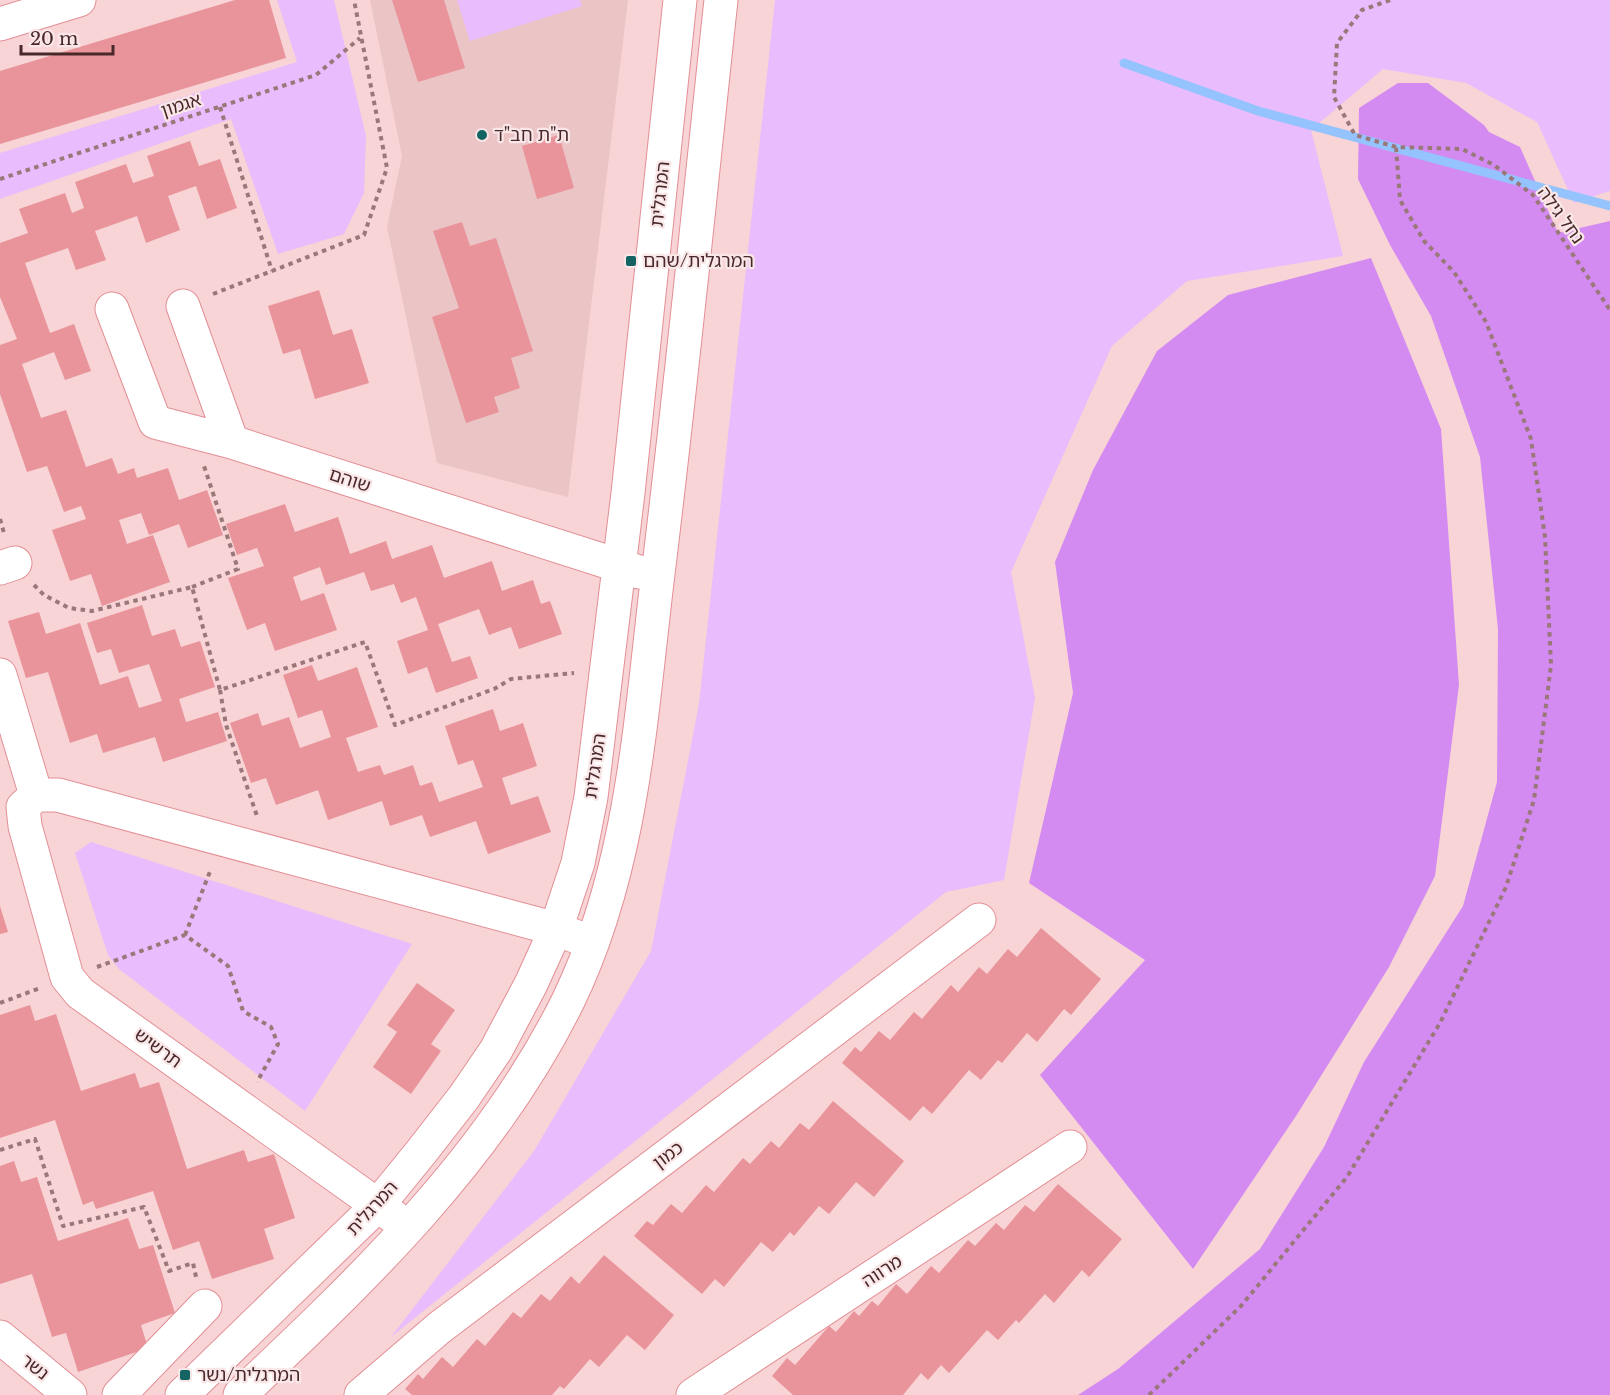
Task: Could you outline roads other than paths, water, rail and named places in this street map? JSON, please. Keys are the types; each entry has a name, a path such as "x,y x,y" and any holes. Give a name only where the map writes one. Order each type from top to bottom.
{"street":[{"path":"0,24 79,0"},
{"name":"המרגלית","path":"182,1395 378,1205 464,1097 496,1050 531,984 556,929 578,863 591,797 619,566 680,0"},
{"path":"240,1395 410,1228 496,1121 530,1070 567,1001 594,943 616,873 630,803 658,578 721,0"},
{"path":"183,306 232,442"},
{"name":"שוהם","path":"112,309 155,422 232,442 658,578"},
{"path":"0,675 36,795 58,795 225,839 556,929 594,943"},
{"name":"תרשיש","path":"36,795 23,807 25,826 68,977 80,993 410,1228"},
{"name":"כמון","path":"361,1395 439,1328 979,920"},
{"name":"מרווה","path":"693,1395 1070,1147"},
{"path":"119,1395 205,1306"},
{"name":"נשר","path":"0,1337 70,1395"}],"waterway":[{"path":"1124,63 1258,111 1610,206"}],"place":[{"name":"ת\"ת חב\"ד","path":"482,135"},
{"name":"המרגלית/שהם","path":"631,261"},
{"name":"המרגלית/נשר","path":"185,1375"}]}
